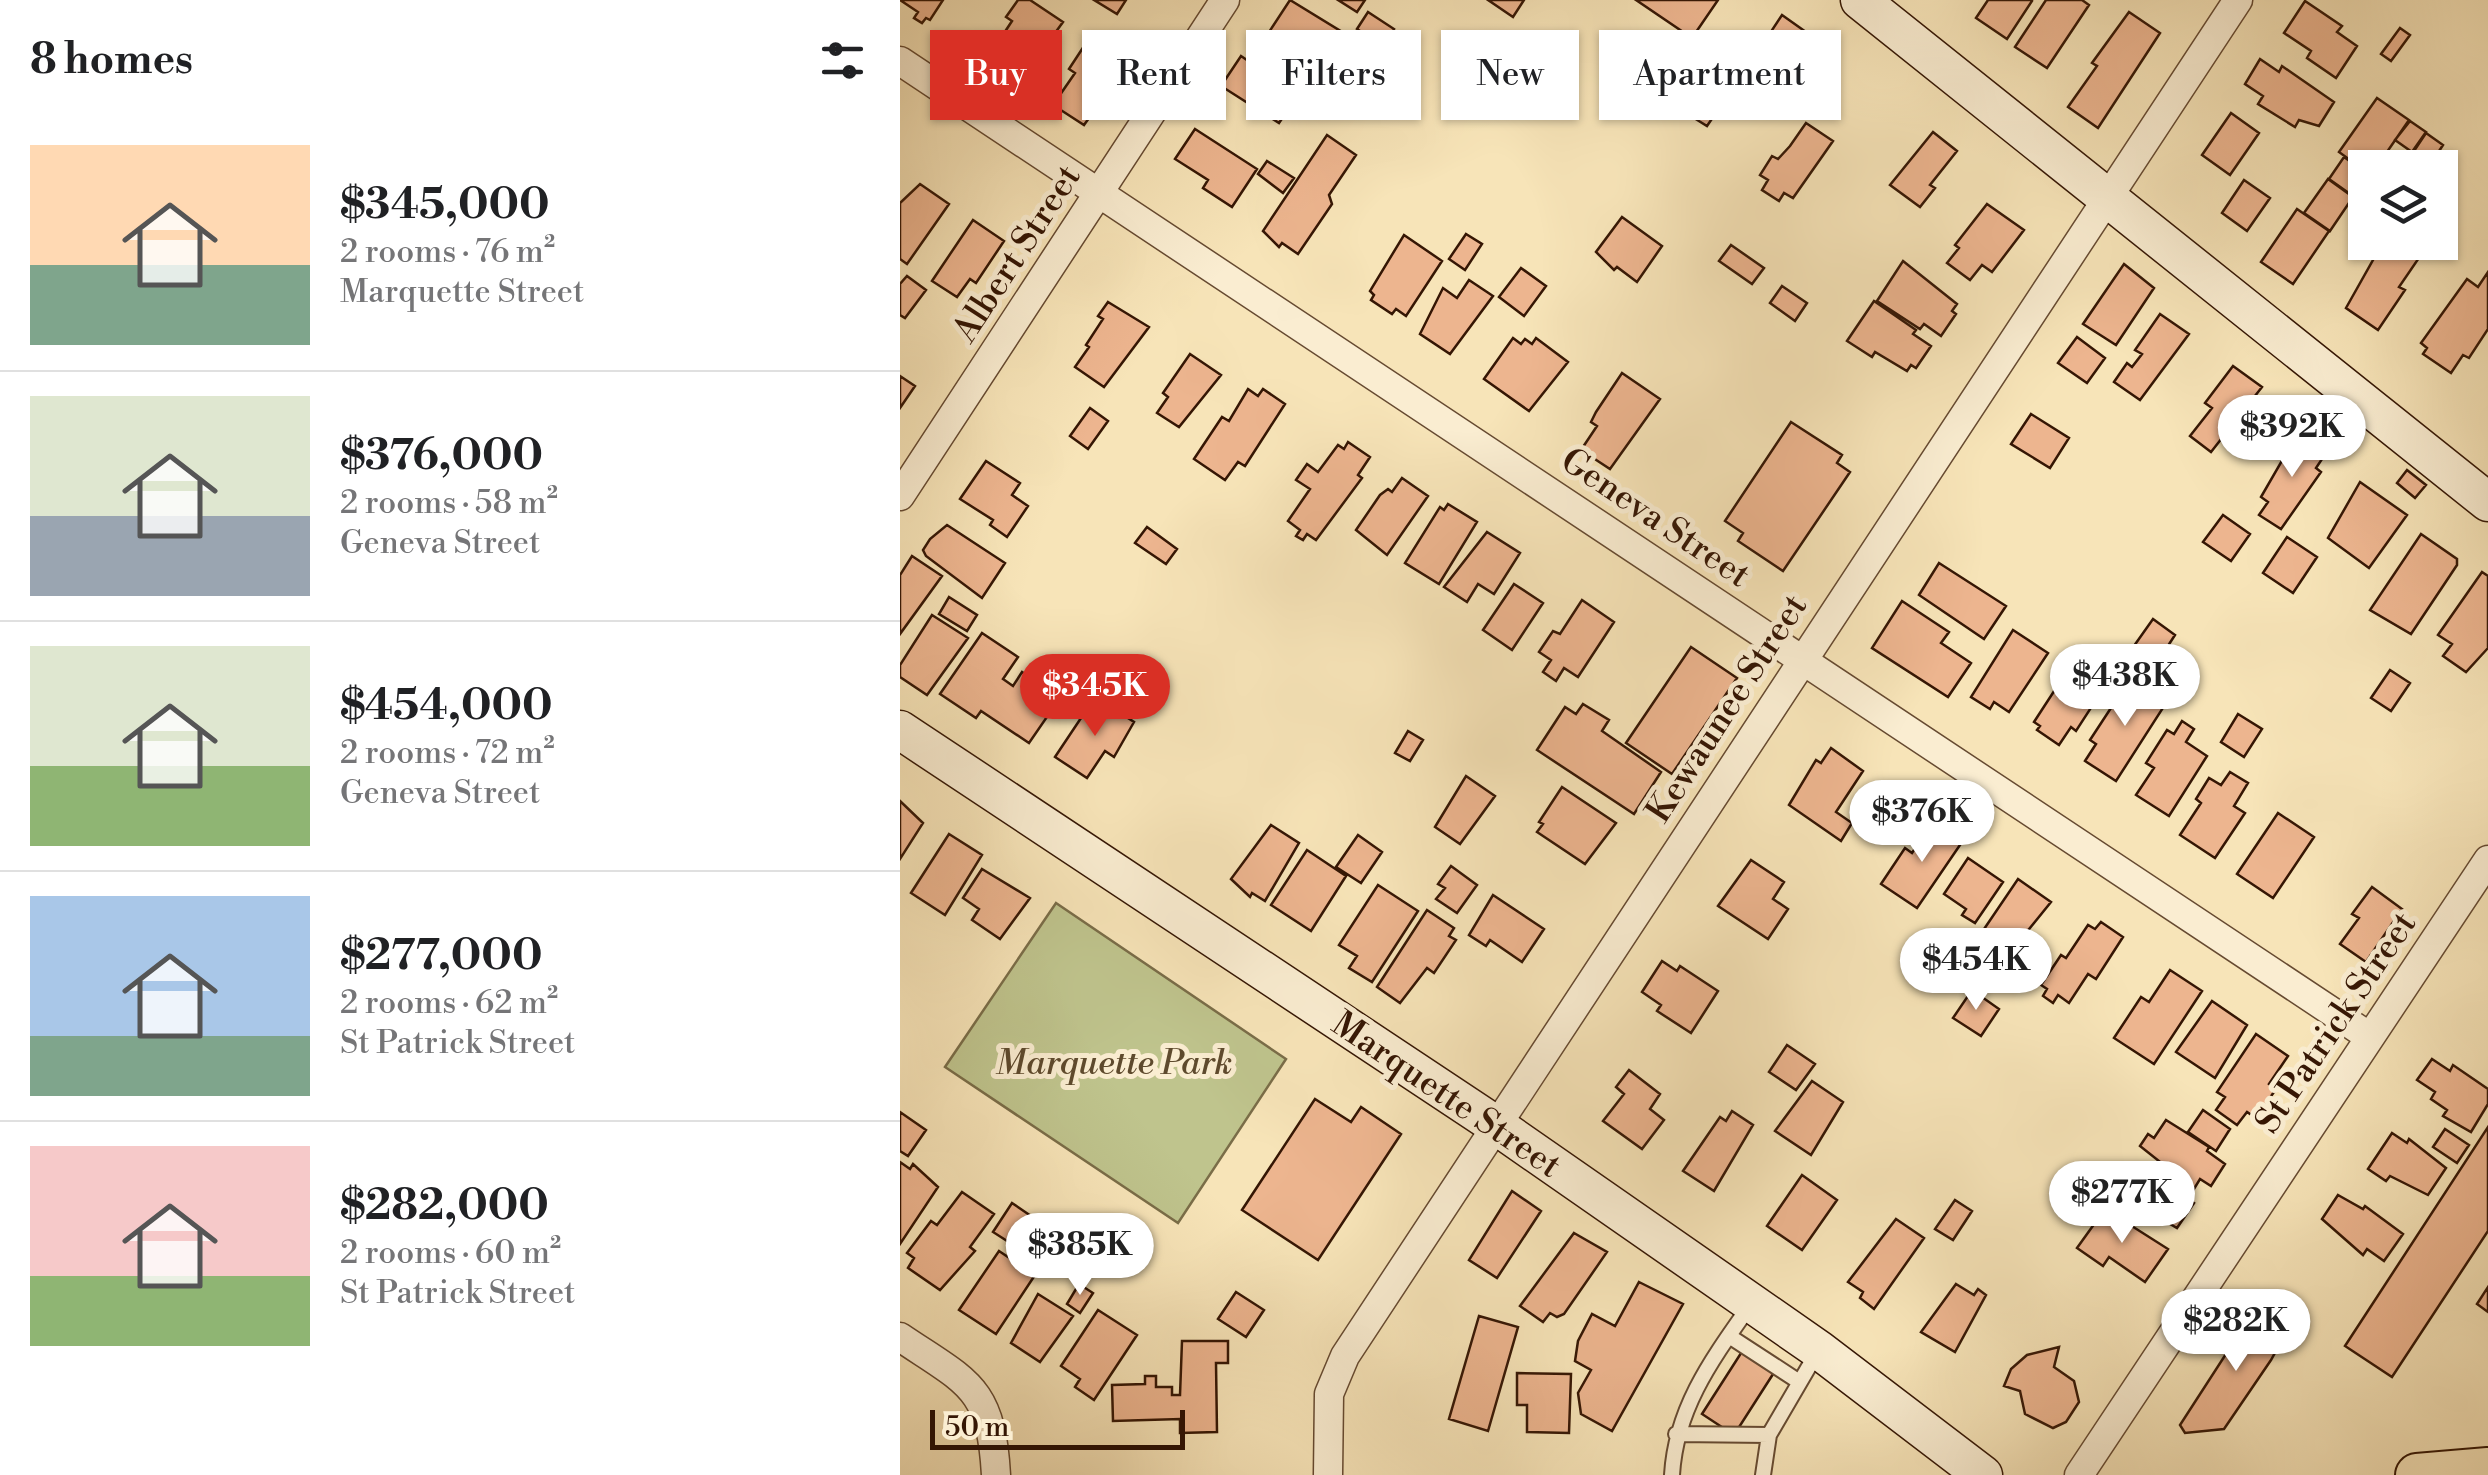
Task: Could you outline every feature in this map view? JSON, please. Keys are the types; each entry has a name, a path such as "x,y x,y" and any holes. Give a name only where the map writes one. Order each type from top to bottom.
{"main road":[{"path":"2417,1475 2488,1469"}],"street":[{"name":"Albert Street","path":"900,496 1225,0"},
{"path":"1860,0 2488,502"},
{"name":"Kewaunee Street","path":"1328,1475 1328,1401 1336,1374 1494,1124 2238,0"},
{"name":"Geneva Street","path":"900,61 2370,1037"},
{"name":"Marquette Street","path":"900,730 1494,1124 1752,1303 1808,1365 1983,1475"},
{"name":"St Patrick Street","path":"2079,1475 2488,860"},
{"path":"900,1337 958,1376 980,1397 992,1427 996,1475"}],"lane":[{"path":"1672,1475 1676,1434 1688,1399 1752,1303"},
{"path":"1729,1336 1808,1365 1768,1435 1764,1475"},
{"path":"1676,1434 1768,1435"}],"green space":[{"name":"Marquette Park","path":"1056,903 1286,1059 1178,1223 945,1067"}],"building":[{"path":"900,0 943,0 930,20 926,18 922,23 914,18 918,12"},
{"path":"1018,0 1030,0 1063,22 1057,30 1006,30 1012,21 1006,17"},
{"path":"1094,0 1126,0 1117,14"},
{"path":"1290,0 1339,30 1270,30"},
{"path":"1338,0 1365,0 1357,12"},
{"path":"1488,0 1524,0 1513,17"},
{"path":"1636,0 1718,0 1697,30 1680,30"},
{"path":"1988,0 2032,1 2007,39 1976,18"},
{"path":"2046,0 2082,0 2089,5 2047,68 2015,47"},
{"path":"2305,1 2342,26 2337,32 2357,46 2336,78 2307,58 2311,51 2284,33"},
{"path":"1368,12 1394,29 1359,30"},
{"path":"2129,12 2160,33 2098,128 2068,107 2097,66 2092,63"},
{"path":"1782,15 1803,30 1772,30"},
{"path":"2400,28 2410,35 2391,61 2381,54"},
{"path":"1082,49 1082,120 1088,120 1084,125 1062,111 1062,92 1075,73 1069,69"},
{"path":"1241,56 1246,59 1246,102 1226,89 1226,78"},
{"path":"2260,59 2279,72 2282,66 2334,102 2319,126 2299,120 2295,127 2258,104 2263,96 2245,84"},
{"path":"2377,98 2409,120 2388,150 2348,150 2348,159 2339,152"},
{"path":"2231,113 2259,133 2230,175 2202,155"},
{"path":"2410,121 2426,132 2413,150 2395,140"},
{"path":"1806,123 1833,141 1793,198 1784,193 1779,201 1762,190 1768,180 1760,175 1772,156 1778,159"},
{"path":"1195,129 1257,169 1232,207 1203,188 1208,180 1175,159"},
{"path":"1933,132 1957,151 1930,185 1935,188 1920,207 1890,185"},
{"path":"2426,133 2443,145 2440,150 2415,150"},
{"path":"1327,135 1356,155 1329,195 1332,204 1298,254 1282,243 1279,247 1263,231"},
{"path":"2344,157 2348,160 2348,192 2329,179"},
{"path":"1267,161 1294,178 1283,193 1258,174"},
{"path":"2328,179 2348,193 2348,204 2330,231 2304,213"},
{"path":"2244,180 2270,198 2247,231 2222,213"},
{"path":"920,184 949,204 907,264 900,259 900,203"},
{"path":"1987,204 2024,230 1992,272 1982,265 1970,280 1947,263 1959,248 1955,245"},
{"path":"2297,209 2329,231 2293,284 2261,262"},
{"path":"1622,217 1662,246 1637,282 1617,267 1614,270 1596,252"},
{"path":"973,220 1004,241 976,283 970,279 957,297 932,281"},
{"path":"1466,234 1482,244 1465,270 1449,259"},
{"path":"1404,235 1442,261 1406,316 1396,309 1392,314 1371,300 1374,295 1370,291"},
{"path":"1731,245 1764,268 1752,284 1719,261"},
{"path":"2373,260 2417,260 2399,287 2405,290 2378,330 2346,308"},
{"path":"1903,261 1957,304 1952,311 1956,314 1941,336 1924,324 1920,329 1877,301"},
{"path":"2124,264 2154,288 2116,345 2083,324"},
{"path":"1521,268 1546,286 1524,316 1499,297"},
{"path":"2488,272 2488,329 2469,358 2463,355 2451,373 2423,354 2427,348 2421,343 2467,279 2478,287"},
{"path":"907,276 926,290 905,318 900,315 900,284"},
{"path":"1469,280 1493,296 1450,354 1420,334 1443,288 1457,298"},
{"path":"1782,286 1807,303 1795,321 1770,303"},
{"path":"1874,301 1916,330 1913,334 1931,346 1916,368 1911,365 1907,371 1875,352 1872,357 1847,341"},
{"path":"1108,302 1149,327 1104,387 1075,367 1089,347 1086,345 1103,319 1098,316"},
{"path":"2160,314 2189,334 2140,400 2114,382 2127,363 2132,367 2142,354 2135,350"},
{"path":"2077,337 2105,358 2087,383 2058,363"},
{"path":"1513,338 1521,344 1525,339 1532,344 1536,338 1568,362 1529,411 1484,379"},
{"path":"1190,354 1221,375 1179,427 1157,413 1168,397 1163,393"},
{"path":"2233,366 2262,387 2211,452 2190,436 2212,408 2205,403"},
{"path":"1622,373 1660,399 1610,469 1581,450 1597,426 1591,422 1596,412"},
{"path":"900,376 915,386 900,408"},
{"path":"1248,389 1258,396 1263,389 1285,404 1245,466 1238,462 1225,480 1194,459 1222,417 1229,421"},
{"path":"1090,408 1108,421 1088,449 1070,436"},
{"path":"2031,414 2069,438 2050,468 2011,444"},
{"path":"1791,422 1842,455 1837,463 1850,472 1783,571 1738,541 1743,533 1725,521"},
{"path":"2298,433 2328,450 2316,468 2321,472 2281,529 2259,515 2268,502 2261,497"},
{"path":"1348,442 1370,457 1358,475 1362,478 1316,540 1307,534 1303,540 1296,536 1300,530 1288,521 1310,489 1296,480 1307,464 1318,472 1338,445 1344,449"},
{"path":"986,461 1020,483 1012,495 1028,506 1007,537 990,525 993,520 960,499"},
{"path":"2407,470 2426,485 2415,498 2397,483"},
{"path":"1402,478 1428,496 1387,555 1356,530 1380,495 1388,489 1392,492"},
{"path":"2360,482 2407,515 2369,568 2328,538"},
{"path":"1448,504 1477,522 1439,584 1405,563 1440,507 1444,510"},
{"path":"2223,515 2250,534 2231,561 2203,542"},
{"path":"947,525 1005,563 982,598 923,550"},
{"path":"1147,527 1177,549 1166,564 1135,543"},
{"path":"1487,532 1520,553 1494,594 1478,584 1467,602 1444,587"},
{"path":"2421,534 2457,559 2457,565 2411,634 2370,610"},
{"path":"2287,537 2317,557 2293,593 2263,573"},
{"path":"912,556 942,576 900,634 900,575"},
{"path":"1939,563 2006,606 1984,639 1919,595"},
{"path":"2482,572 2488,576 2488,648 2466,672 2443,656 2452,644 2438,635"},
{"path":"1514,584 1543,603 1512,650 1483,630"},
{"path":"949,597 977,615 967,631 939,614"},
{"path":"1582,600 1614,622 1578,677 1564,668 1556,681 1543,672 1551,660 1539,652 1553,631 1560,634"},
{"path":"1902,601 1949,632 1941,643 1971,663 1948,697 1872,648"},
{"path":"932,615 968,638 927,695 900,677 900,665"},
{"path":"2153,619 2175,635 2153,669 2129,653"},
{"path":"2013,630 2048,653 2009,712 1994,702 1990,709 1971,697"},
{"path":"982,633 1018,657 1003,679 1013,686 1022,672 1046,688 1051,681 1065,690 1050,712 1041,706 1049,714 1029,743 981,711 976,718 940,694"},
{"path":"1691,647 1737,678 1672,774 1626,743"},
{"path":"2073,662 2107,683 2076,731 2071,727 2059,745 2037,730 2040,726 2034,722"},
{"path":"2390,670 2410,683 2391,711 2371,698"},
{"path":"2139,682 2168,700 2116,781 2085,761 2096,744 2090,740 2126,685 2134,690"},
{"path":"1102,701 1134,722 1114,757 1105,751 1087,778 1055,757 1083,715 1089,719"},
{"path":"1583,704 1609,720 1602,731 1661,772 1634,814 1537,750 1565,707 1576,714"},
{"path":"2238,714 2262,729 2244,757 2221,742"},
{"path":"2182,721 2194,729 2186,742 2207,756 2169,816 2136,795 2154,768 2146,763 2167,730 2174,734"},
{"path":"1408,731 1423,740 1410,761 1395,753"},
{"path":"1831,748 1863,771 1836,812 1852,823 1841,841 1789,805 1816,760 1821,763"},
{"path":"2230,772 2248,783 2234,806 2245,813 2215,858 2180,835 2201,803 2196,799 2209,778 2221,785"},
{"path":"1466,776 1495,796 1460,844 1435,827"},
{"path":"1562,787 1616,823 1585,864 1537,832 1543,824 1539,822"},
{"path":"900,801 923,823 900,859"},
{"path":"2278,813 2314,837 2273,898 2237,874"},
{"path":"1933,822 1962,842 1917,908 1881,884 1905,848 1912,853"},
{"path":"1271,825 1299,843 1265,901 1252,893 1250,897 1231,879"},
{"path":"949,834 982,855 945,915 911,893"},
{"path":"1358,835 1382,852 1361,883 1336,867"},
{"path":"1307,850 1346,876 1311,931 1271,905"},
{"path":"1968,858 2003,882 1975,923 1962,915 1966,909 1944,894"},
{"path":"1751,860 1784,882 1773,899 1788,909 1768,939 1718,906"},
{"path":"1451,866 1477,885 1457,913 1436,899 1445,888 1438,884"},
{"path":"982,869 1030,898 1000,939 972,920 979,909 963,898"},
{"path":"2018,879 2051,902 2021,939 2028,944 2014,963 1978,938"},
{"path":"1378,885 1418,911 1372,982 1349,968 1357,956 1339,945"},
{"path":"2372,887 2402,909 2366,962 2340,944 2359,918 2352,914"},
{"path":"1493,895 1544,929 1522,962 1490,940 1486,946 1469,935"},
{"path":"1427,910 1454,928 1449,936 1456,940 1434,973 1427,968 1400,1003 1377,987"},
{"path":"2101,922 2123,937 2096,979 2088,974 2069,1003 2058,995 2053,1003 2043,996 2047,989 2041,985 2061,955 2066,958 2088,925 2095,929"},
{"path":"1662,961 1677,971 1680,966 1718,991 1691,1033 1657,1011 1661,1005 1642,992"},
{"path":"2170,970 2202,991 2154,1064 2114,1038 2141,997 2149,1002"},
{"path":"1972,990 1999,1009 1981,1036 1953,1018"},
{"path":"2212,1001 2247,1025 2215,1078 2176,1052"},
{"path":"2256,1034 2288,1056 2269,1084 2276,1089 2256,1118 2247,1112 2237,1125 2216,1110 2225,1097 2217,1092"},
{"path":"1787,1045 1815,1064 1796,1090 1769,1072"},
{"path":"2432,1059 2450,1071 2453,1065 2488,1089 2488,1104 2471,1132 2443,1116 2447,1110 2431,1099 2435,1092 2417,1080"},
{"path":"1629,1070 1660,1094 1650,1109 1664,1120 1642,1149 1603,1121 1624,1094 1616,1087"},
{"path":"1812,1081 1843,1102 1811,1155 1775,1131"},
{"path":"1315,1099 1351,1122 1361,1107 1401,1134 1318,1260 1242,1210"},
{"path":"2203,1110 2230,1129 2216,1151 2188,1132"},
{"path":"1732,1111 1753,1125 1714,1191 1683,1171 1720,1117 1726,1121"},
{"path":"900,1112 926,1130 908,1156 900,1151"},
{"path":"2166,1120 2209,1147 2207,1151 2225,1164 2211,1186 2200,1179 2194,1189 2140,1146 2148,1134 2154,1138"},
{"path":"2488,1127 2488,1231 2392,1377 2345,1346"},
{"path":"2445,1129 2469,1145 2457,1163 2433,1147"},
{"path":"2392,1133 2407,1143 2409,1139 2446,1168 2428,1195 2390,1176 2386,1181 2368,1169"},
{"path":"900,1162 910,1169 913,1164 938,1187 900,1244"},
{"path":"2145,1169 2194,1203 2177,1228 2165,1221 2159,1223 2126,1198"},
{"path":"1802,1175 1837,1200 1802,1250 1767,1226"},
{"path":"1512,1191 1541,1211 1497,1278 1469,1260"},
{"path":"962,1192 994,1214 970,1247 975,1251 940,1290 908,1268 914,1258 907,1253 931,1221 937,1225"},
{"path":"2338,1195 2363,1209 2365,1206 2403,1234 2384,1261 2367,1249 2363,1255 2322,1219"},
{"path":"1955,1200 1972,1211 1953,1240 1935,1229"},
{"path":"1012,1203 1034,1218 1015,1246 993,1232"},
{"path":"2105,1209 2168,1249 2145,1282 2109,1257 2103,1266 2077,1248"},
{"path":"1896,1219 1924,1238 1874,1309 1860,1298 1863,1292 1848,1282"},
{"path":"1574,1233 1607,1252 1564,1314 1557,1317 1550,1313 1543,1322 1520,1306"},
{"path":"999,1251 1035,1275 996,1334 959,1310"},
{"path":"1639,1282 1683,1304 1612,1431 1581,1414 1578,1393 1591,1370 1575,1361 1578,1341 1592,1314 1615,1326"},
{"path":"1079,1284 1093,1293 1080,1313 1067,1304"},
{"path":"1956,1284 1974,1295 1978,1289 1986,1295 1955,1352 1921,1332"},
{"path":"2488,1287 2488,1312 2477,1304"},
{"path":"1236,1292 1264,1310 1246,1337 1218,1319"},
{"path":"1038,1294 1073,1316 1040,1362 1011,1343"},
{"path":"2257,1306 2289,1327 2271,1360 2224,1429 2185,1433 2180,1425"},
{"path":"1098,1310 1137,1335 1094,1400 1075,1387 1080,1379 1061,1366"},
{"path":"1479,1316 1518,1327 1488,1431 1449,1419"},
{"path":"1182,1341 1228,1341 1228,1363 1216,1363 1217,1432 1180,1433 1180,1419 1113,1421 1112,1385 1145,1384 1145,1376 1156,1376 1156,1387 1172,1387 1172,1395 1180,1395"},
{"path":"2059,1347 2054,1367 2074,1381 2079,1402 2066,1422 2053,1428 2025,1414 2020,1391 2004,1386 2011,1369 2027,1355"},
{"path":"1743,1350 1775,1371 1734,1435 1702,1414"},
{"path":"1517,1373 1571,1374 1569,1433 1527,1432 1527,1405 1517,1405"}]}
